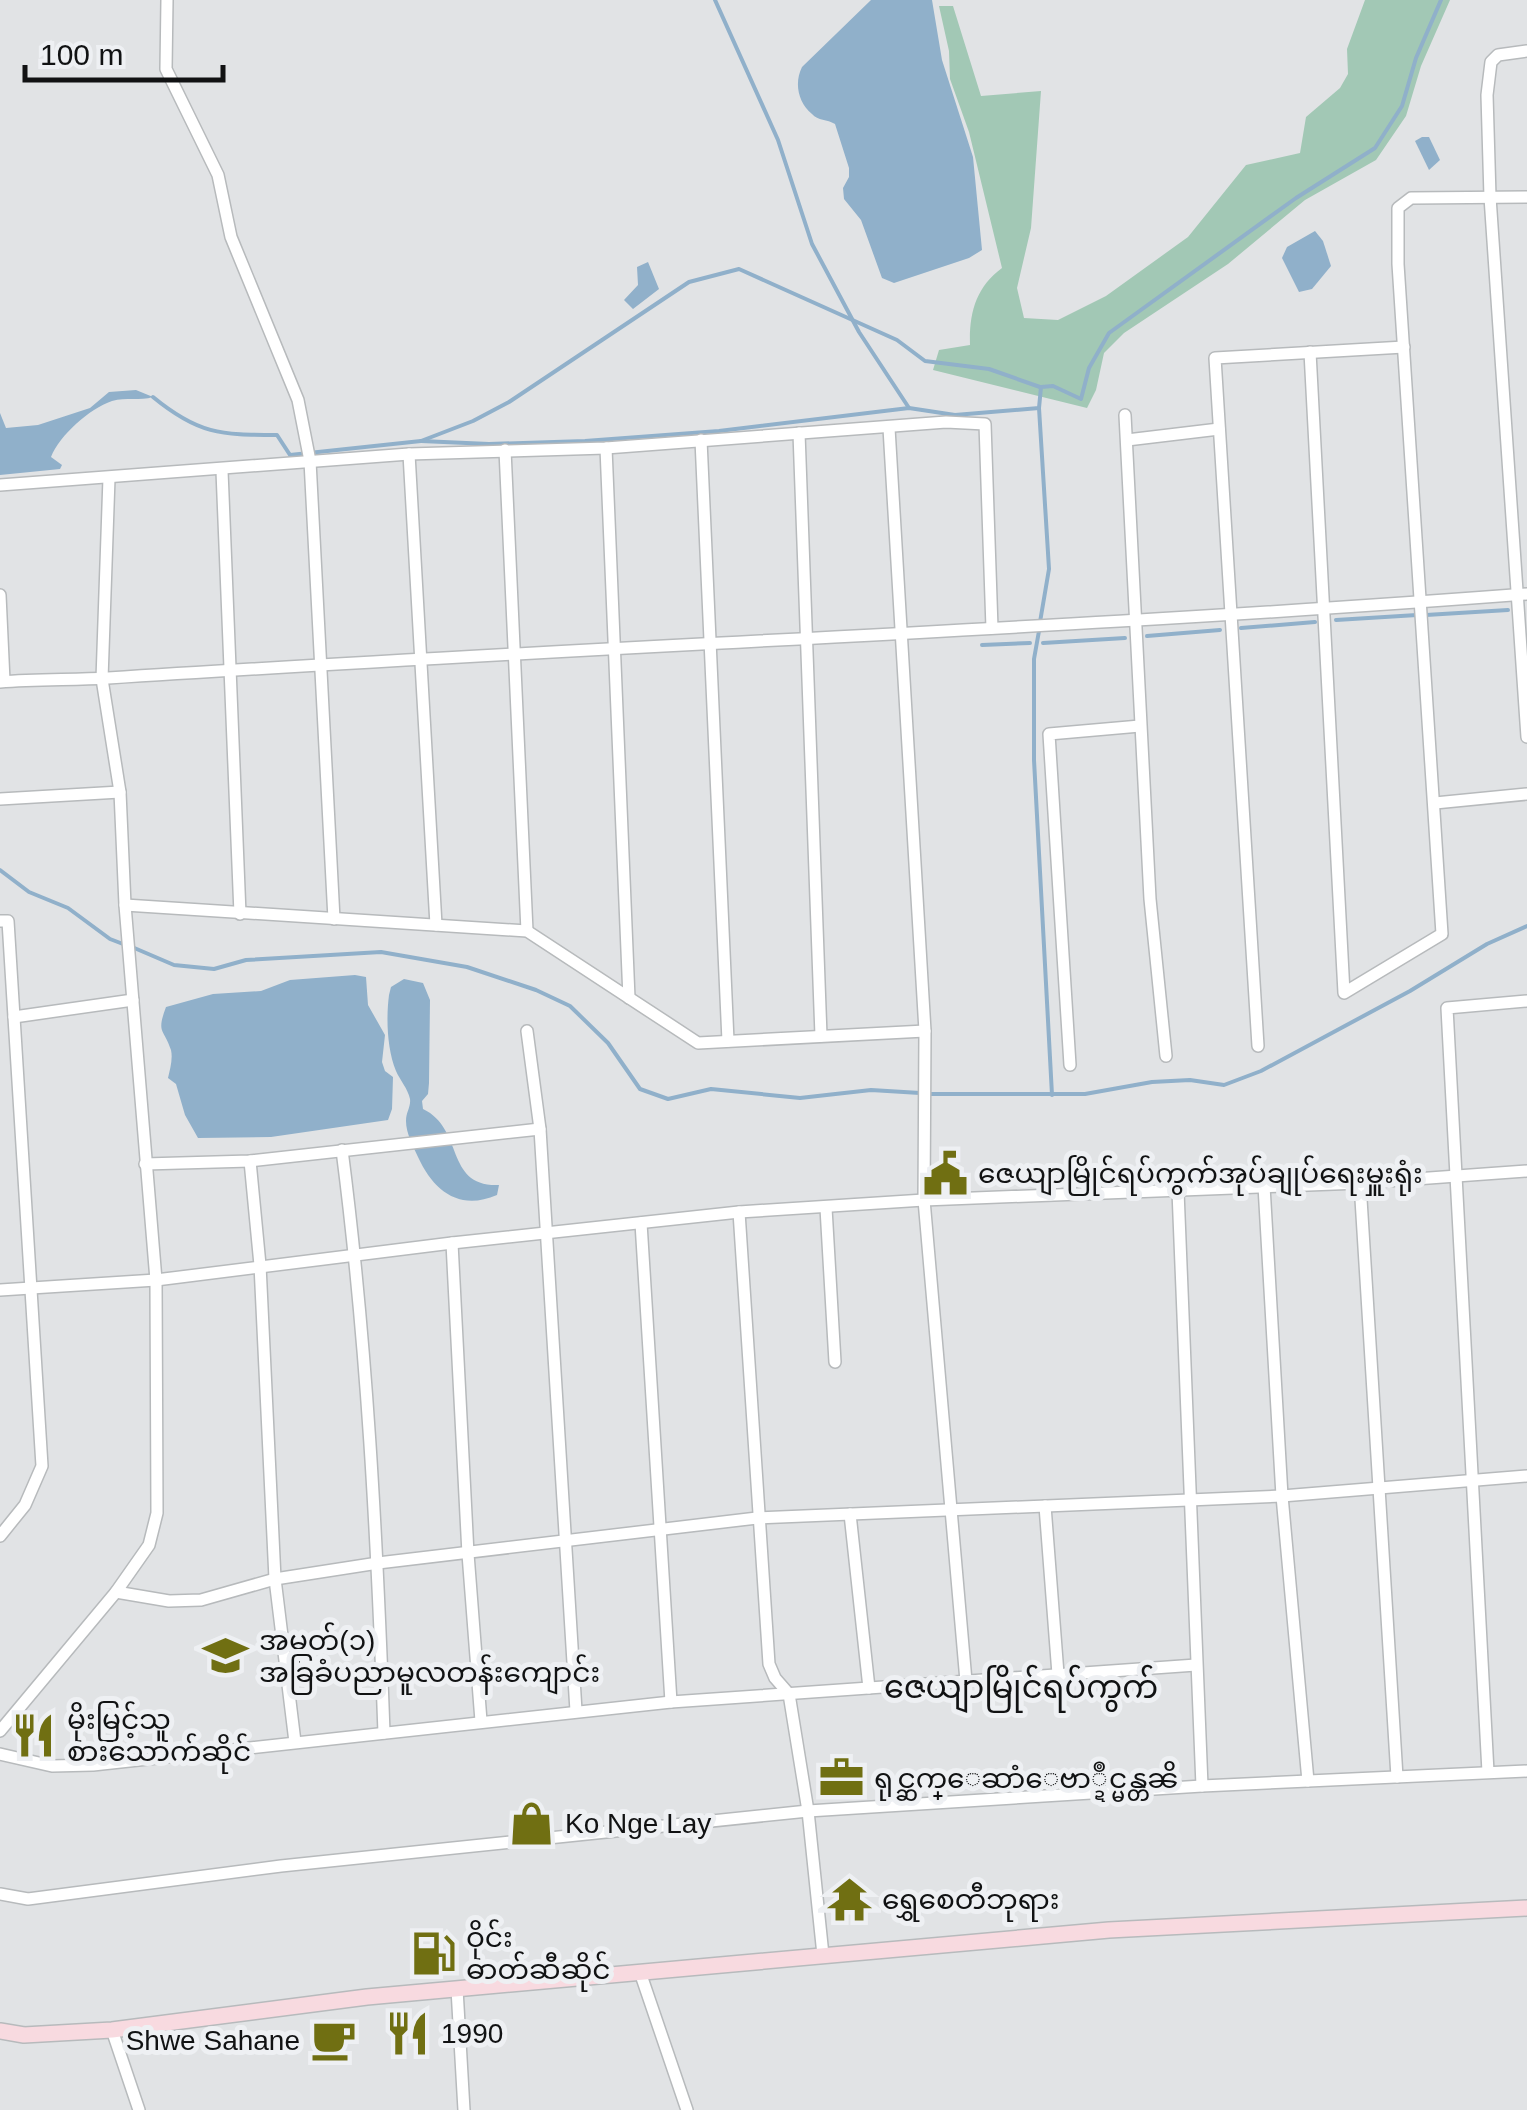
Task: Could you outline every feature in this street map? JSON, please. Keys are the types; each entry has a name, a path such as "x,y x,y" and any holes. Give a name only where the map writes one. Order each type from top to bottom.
{"main road":[{"path":"0,2032 24,2035 112,2030 457,1989 1109,1930 1527,1908"}],"street":[{"path":"167,0 166,69 218,174 231,238 298,400 310,461 334,919"},
{"path":"1527,51 1498,56 1491,62 1488,95 1490,198 1523,594 1527,738"},
{"path":"1310,352 1344,993 1442,934 1398,208 1411,198 1527,197"},
{"path":"1258,1046 1215,358 1404,348"},
{"path":"1125,416 1150,900 1166,1056"},
{"path":"0,485 409,454 606,448 946,422 985,424 992,628"},
{"path":"889,428 926,1031 924,1200 966,1681"},
{"path":"1127,440 1219,429"},
{"path":"799,433 821,1036"},
{"path":"701,440 728,1041"},
{"path":"606,448 629,998"},
{"path":"504,450 527,931"},
{"path":"409,454 436,925"},
{"path":"222,471 240,914"},
{"path":"0,1731 116,1592 149,1545 157,1513 156,1280 125,906 120,792 102,678 109,478"},
{"path":"0,595 2,682 900,634 1523,594"},
{"path":"1070,1065 1048,734 1140,726"},
{"path":"0,799 120,792"},
{"path":"1435,803 1527,794"},
{"path":"125,906 527,931 698,1042 926,1031"},
{"path":"0,921 8,921 42,1466 25,1506 0,1536"},
{"path":"14,1017 132,1000"},
{"path":"1488,1772 1447,1008 1527,1001"},
{"path":"527,1031 540,1129 576,1711"},
{"path":"146,1164 250,1161 540,1129"},
{"path":"342,1150 356,1256 378,1563 384,1734"},
{"path":"250,1161 260,1265 275,1579 295,1742"},
{"path":"0,1290 156,1280 452,1242 739,1212 924,1200 1360,1184 1527,1171"},
{"path":"1360,1184 1397,1777"},
{"path":"1264,1186 1282,1496 1308,1781"},
{"path":"1178,1191 1202,1786"},
{"path":"826,1208 835,1362"},
{"path":"739,1212 769,1664 789,1694 808,1811 823,1955"},
{"path":"641,1222 672,1702"},
{"path":"452,1242 481,1721"},
{"path":"116,1592 169,1601 202,1600 275,1579 378,1563 757,1518 1282,1496 1527,1476"},
{"path":"1045,1506 1058,1674"},
{"path":"850,1514 869,1688"},
{"path":"0,1754 52,1766 93,1765 672,1702 1196,1664"},
{"path":"0,1894 28,1898 298,1864 808,1811 1202,1786 1527,1771"},
{"path":"641,1975 686,2110"},
{"path":"457,1989 464,2110"},
{"path":"112,2030 139,2110"}],"green space":[{"path":"1365,0 1450,0 1421,66 1406,116 1376,160 1305,200 1228,264 1124,333 1104,353 1096,390 1087,408 933,370 939,350 970,345 971,322 980,292 1002,268 969,132 950,79 949,51 939,6 953,6 981,96 1041,91 1031,228 1017,288 1024,318 1058,320 1106,296 1188,237 1246,165 1300,153 1306,117 1340,88 1348,74 1347,49"}],"water":[{"path":"871,0 932,0 942,60 973,157 982,250 894,283 882,278 861,220 844,199 849,168 835,124 817,118 807,109 798,86 802,67"},
{"path":"1429,137 1440,160 1429,170 1415,141"},
{"path":"1315,231 1323,241 1331,266 1312,289 1299,292 1282,258 1287,247"},
{"path":"648,262 659,289 633,309 624,300 638,285 637,267"},
{"path":"136,390 153,397 112,401 85,416 68,432 51,457 62,465 60,469 0,475 0,413 6,428 38,425 90,408 109,392"},
{"path":"366,977 368,1005 385,1035 382,1062 393,1077 388,1120 271,1137 198,1138 185,1115 176,1084 168,1078 172,1053 161,1027 166,1007 213,994 261,991 290,980"},
{"path":"404,979 423,983 430,1000 429,1083 423,1109 445,1130 470,1177 499,1185 497,1195 471,1201 440,1189 424,1169 412,1144 406,1121 410,1099 393,1062 388,1033 391,987"}],"waterway":[{"path":"715,0 778,140 812,244 859,332 909,408"},
{"path":"421,441 585,441 719,431 909,408 955,415 1039,408 1041,387 1053,386 1081,399 1089,368 1109,333 1296,198 1375,148 1402,106 1416,58 1441,0"},
{"path":"153,397 183,419 210,430 277,435 290,455 421,441 509,402 689,282 739,269 897,340 925,361 989,369 1040,387"},
{"path":"1039,408 1049,569 1040,622"},
{"path":"1426,615 1508,610"},
{"path":"1336,620 1417,615"},
{"path":"1241,628 1315,622"},
{"path":"1147,636 1220,630"},
{"path":"1039,631 1034,659 1034,760 1052,1095"},
{"path":"1043,643 1125,638"},
{"path":"982,645 1030,643"},
{"path":"0,870 29,892 68,908 123,944"},
{"path":"930,1094 1085,1094 1152,1082 1190,1080 1224,1085 1261,1071 1410,991 1487,944 1527,926"},
{"path":"132,947 174,965 214,969 246,960 381,952 467,967 570,1006 608,1043 640,1089 668,1099 711,1089 800,1098 871,1090 920,1093"}],"place":[{"name":"ဇေယျာမြိုင်ရပ်ကွက်အုပ်ချုပ်ရေးမှူးရုံး","path":"945,1173"},
{"name":"အမှတ်(၁) အခြခံပညာမူလတန်းကျောင်း","path":"226,1656"},
{"name":"မိုးမြင့်သူ စားသောက်ဆိုင်","path":"34,1735"},
{"name":"ရုင္ဆက္ေဆာံေဗာ္ဍဳင္မန္တၼိ","path":"841,1778"},
{"name":"Ko Nge Lay","path":"532,1823"},
{"name":"ရွှေစေတီဘုရား","path":"849,1899"},
{"name":"ဝိုင်း ဓာတ်ဆီဆိုင်","path":"433,1953"},
{"name":"1990","path":"408,2033"},
{"name":"Shwe Sahane","path":"333,2040"}],"district":[{"name":"ဇေယျာမြိုင်ရပ်ကွက်","path":"1021,1687"}]}
